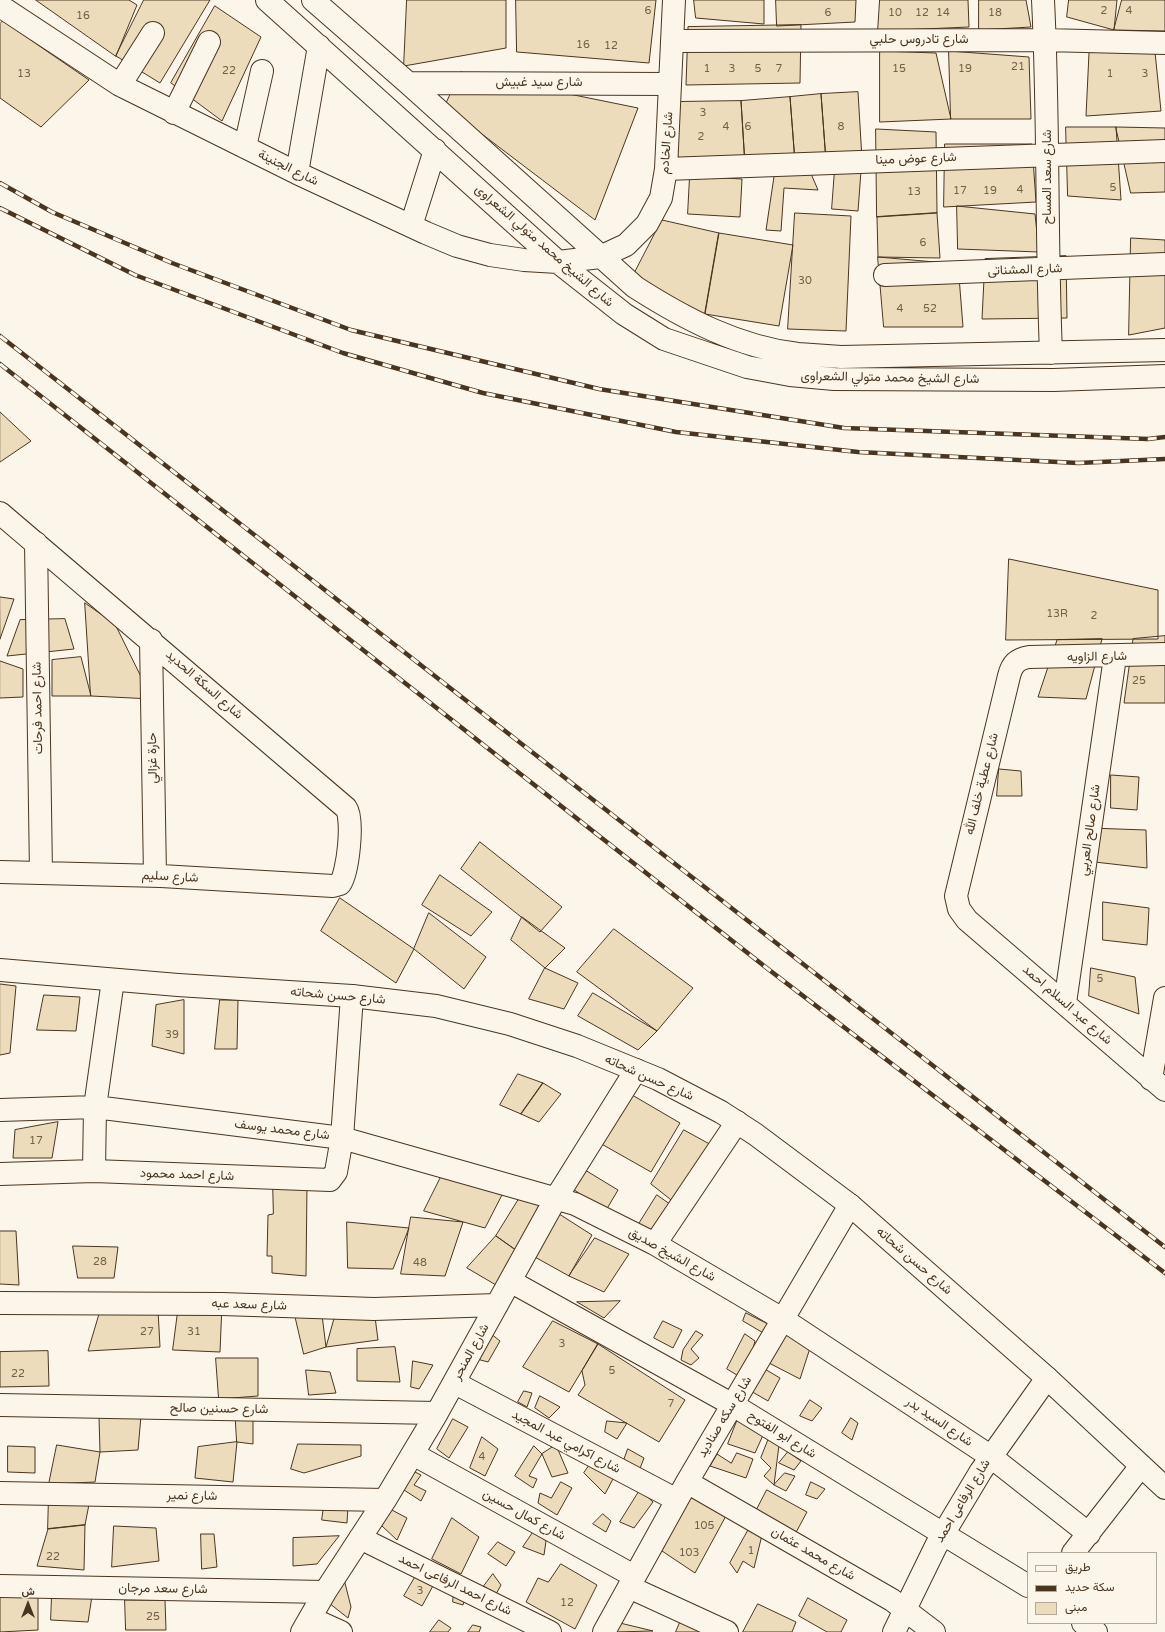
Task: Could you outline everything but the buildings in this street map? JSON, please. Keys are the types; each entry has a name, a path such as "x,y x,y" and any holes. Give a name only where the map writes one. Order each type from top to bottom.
{"street":[{"name":"شارع الشيخ محمد متولي الشعراوى","path":"267,0 558,262 624,314 664,339 747,367 790,376 834,379 1054,380 1165,376"},
{"name":"شارع الشيخ محمد متولي الشعراوى","path":"313,0 408,83 635,287 672,311 712,330 754,344 797,354 841,357 1165,350"},
{"name":"شارع الخادم","path":"600,257 626,244 647,224 661,198 666,169 674,0"},
{"name":"شارع سعد المساح","path":"1044,0 1048,154 1050,353"},
{"name":"شارع الجنينة","path":"0,6 120,85 297,173 410,226 457,246 490,255 524,260 558,262 600,257"},
{"path":"120,85 153,33"},
{"name":"شارع تادروس حلبي","path":"672,41 1045,40 1165,43"},
{"path":"174,112 209,42"},
{"path":"297,173 319,46"},
{"path":"245,147 262,71"},
{"name":"شارع سيد غبيش","path":"408,83 670,84"},
{"path":"410,226 435,150"},
{"name":"شارع عوض مينا","path":"666,169 1048,154 1165,151"},
{"name":"شارع المشناتى","path":"885,275 1048,270 1165,264"},
{"name":"شارع السكة الحديد","path":"0,513 151,640 346,808 350,818 344,879 340,884"},
{"name":"شارع احمد فرحات","path":"36,543 41,873"},
{"name":"حارة غزالي","path":"151,640 155,876"},
{"name":"شارع الزاويه","path":"1029,657 1115,657 1165,654"},
{"name":"شارع عطية خلف الله","path":"967,920 959,909 956,896 958,883 1011,668 1015,662 1021,658 1029,657"},
{"name":"شارع صالح العربي","path":"1065,1003 1115,657"},
{"name":"شارع سليم","path":"0,872 155,876 322,886 340,884"},
{"name":"شارع عبد السلام احمد","path":"967,920 1158,1084"},
{"name":"شارع حسن شحاته","path":"0,970 113,980 352,996 436,1006 510,1024 577,1046 658,1079 737,1122 850,1205 1047,1378 1165,1488"},
{"path":"94,1171 95,1107 113,980"},
{"path":"342,1138 352,996"},
{"path":"1158,1084 1165,998"},
{"name":"شارع المنحر","path":"306,1625 325,1592 385,1500 438,1413 556,1198 636,1070"},
{"name":"شارع محمد يوسف","path":"0,1110 95,1107 342,1138 556,1198"},
{"path":"655,1244 737,1122"},
{"name":"شارع احمد محمود","path":"0,1174 94,1171 330,1180 336,1172 342,1138"},
{"name":"شارع الشيخ صديق","path":"556,1198 575,1204 655,1244 784,1320"},
{"name":"شارع سكه صناديد","path":"604,1632 682,1491 784,1320 850,1205"},
{"name":"شارع ابو الفتوح","path":"510,1281 733,1404 1027,1585"},
{"name":"شارع سعد عبه","path":"0,1303 222,1304 374,1309 497,1305"},
{"name":"شارع السيد بدر","path":"784,1320 990,1456 1089,1534"},
{"name":"شارع الرفاعى احمد","path":"894,1632 943,1534 990,1456 1047,1378"},
{"name":"شارع اكرامي عبد المجيد","path":"455,1383 682,1491"},
{"name":"شارع حسنين صالح","path":"0,1405 438,1413"},
{"name":"شارع كمال حسين","path":"413,1454 632,1581 727,1632"},
{"path":"1074,1552 1141,1466"},
{"name":"شارع محمد عثمان","path":"682,1491 892,1600 934,1632"},
{"name":"شارع نمير","path":"0,1493 385,1500"},
{"name":"شارع احمد الرفاعى احمد","path":"360,1538 550,1632"},
{"name":"شارع سعد مرجان","path":"0,1586 325,1592"},
{"path":"1084,1624 1096,1632"},
{"path":"306,1625 341,1632"}],"railway":[{"path":"0,183 52,212 172,263 351,330 599,389 844,428 1148,439 1165,437"},
{"path":"0,208 135,275 343,353 483,393 676,432 858,452 1078,463 1165,459"},
{"path":"0,336 1165,1247"},
{"path":"0,364 768,969 1165,1273"}]}
